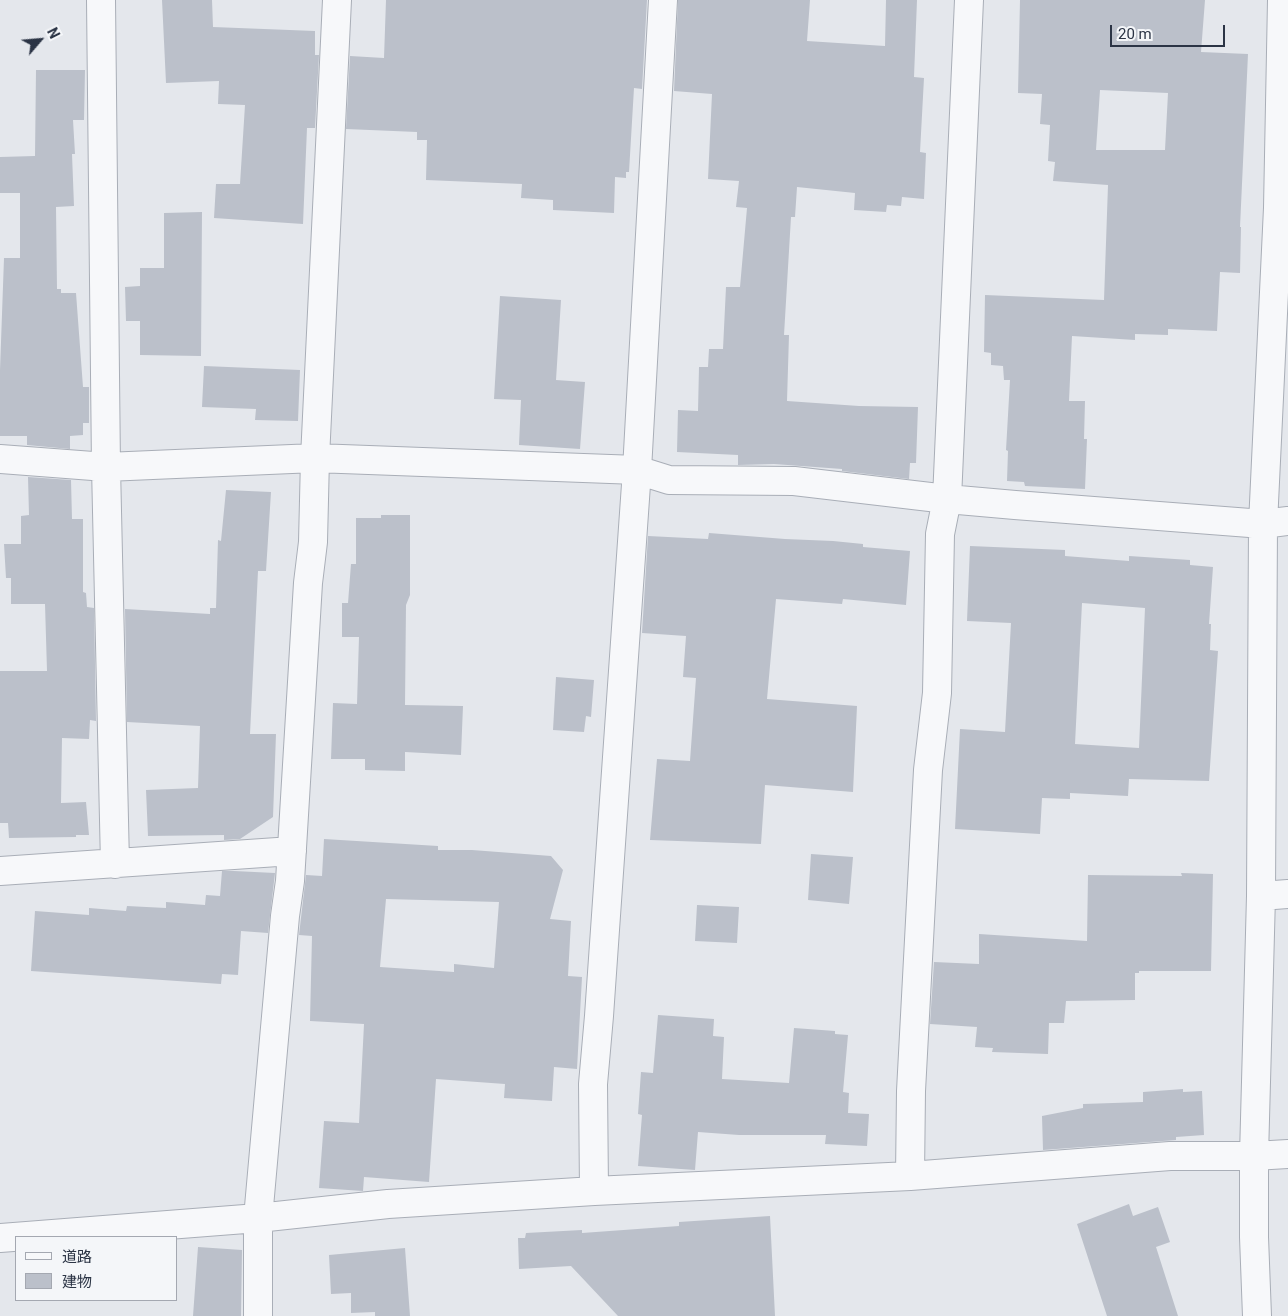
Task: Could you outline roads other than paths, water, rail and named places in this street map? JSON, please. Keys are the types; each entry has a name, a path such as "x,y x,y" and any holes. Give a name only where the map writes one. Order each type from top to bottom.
{"street":[{"path":"101,0 106,467 115,864"},
{"path":"258,1316 258,1218 292,851 308,583 313,542 315,458 337,0"},
{"path":"594,1191 593,1084 637,470 663,0"},
{"path":"910,1176 910,1091 927,789 937,693 940,534 946,499 969,0"},
{"path":"1257,1316 1254,1156 1261,896 1276,523 1283,208 1282,0"},
{"path":"0,459 106,467 315,458 637,470 669,480 794,481 946,499 1276,523"},
{"path":"0,872 292,851"},
{"path":"1261,896 1288,894"},
{"path":"26,1236 258,1218 388,1204 594,1191 910,1176 1170,1156 1288,1154"},
{"path":"0,1238 15,1237"}]}
